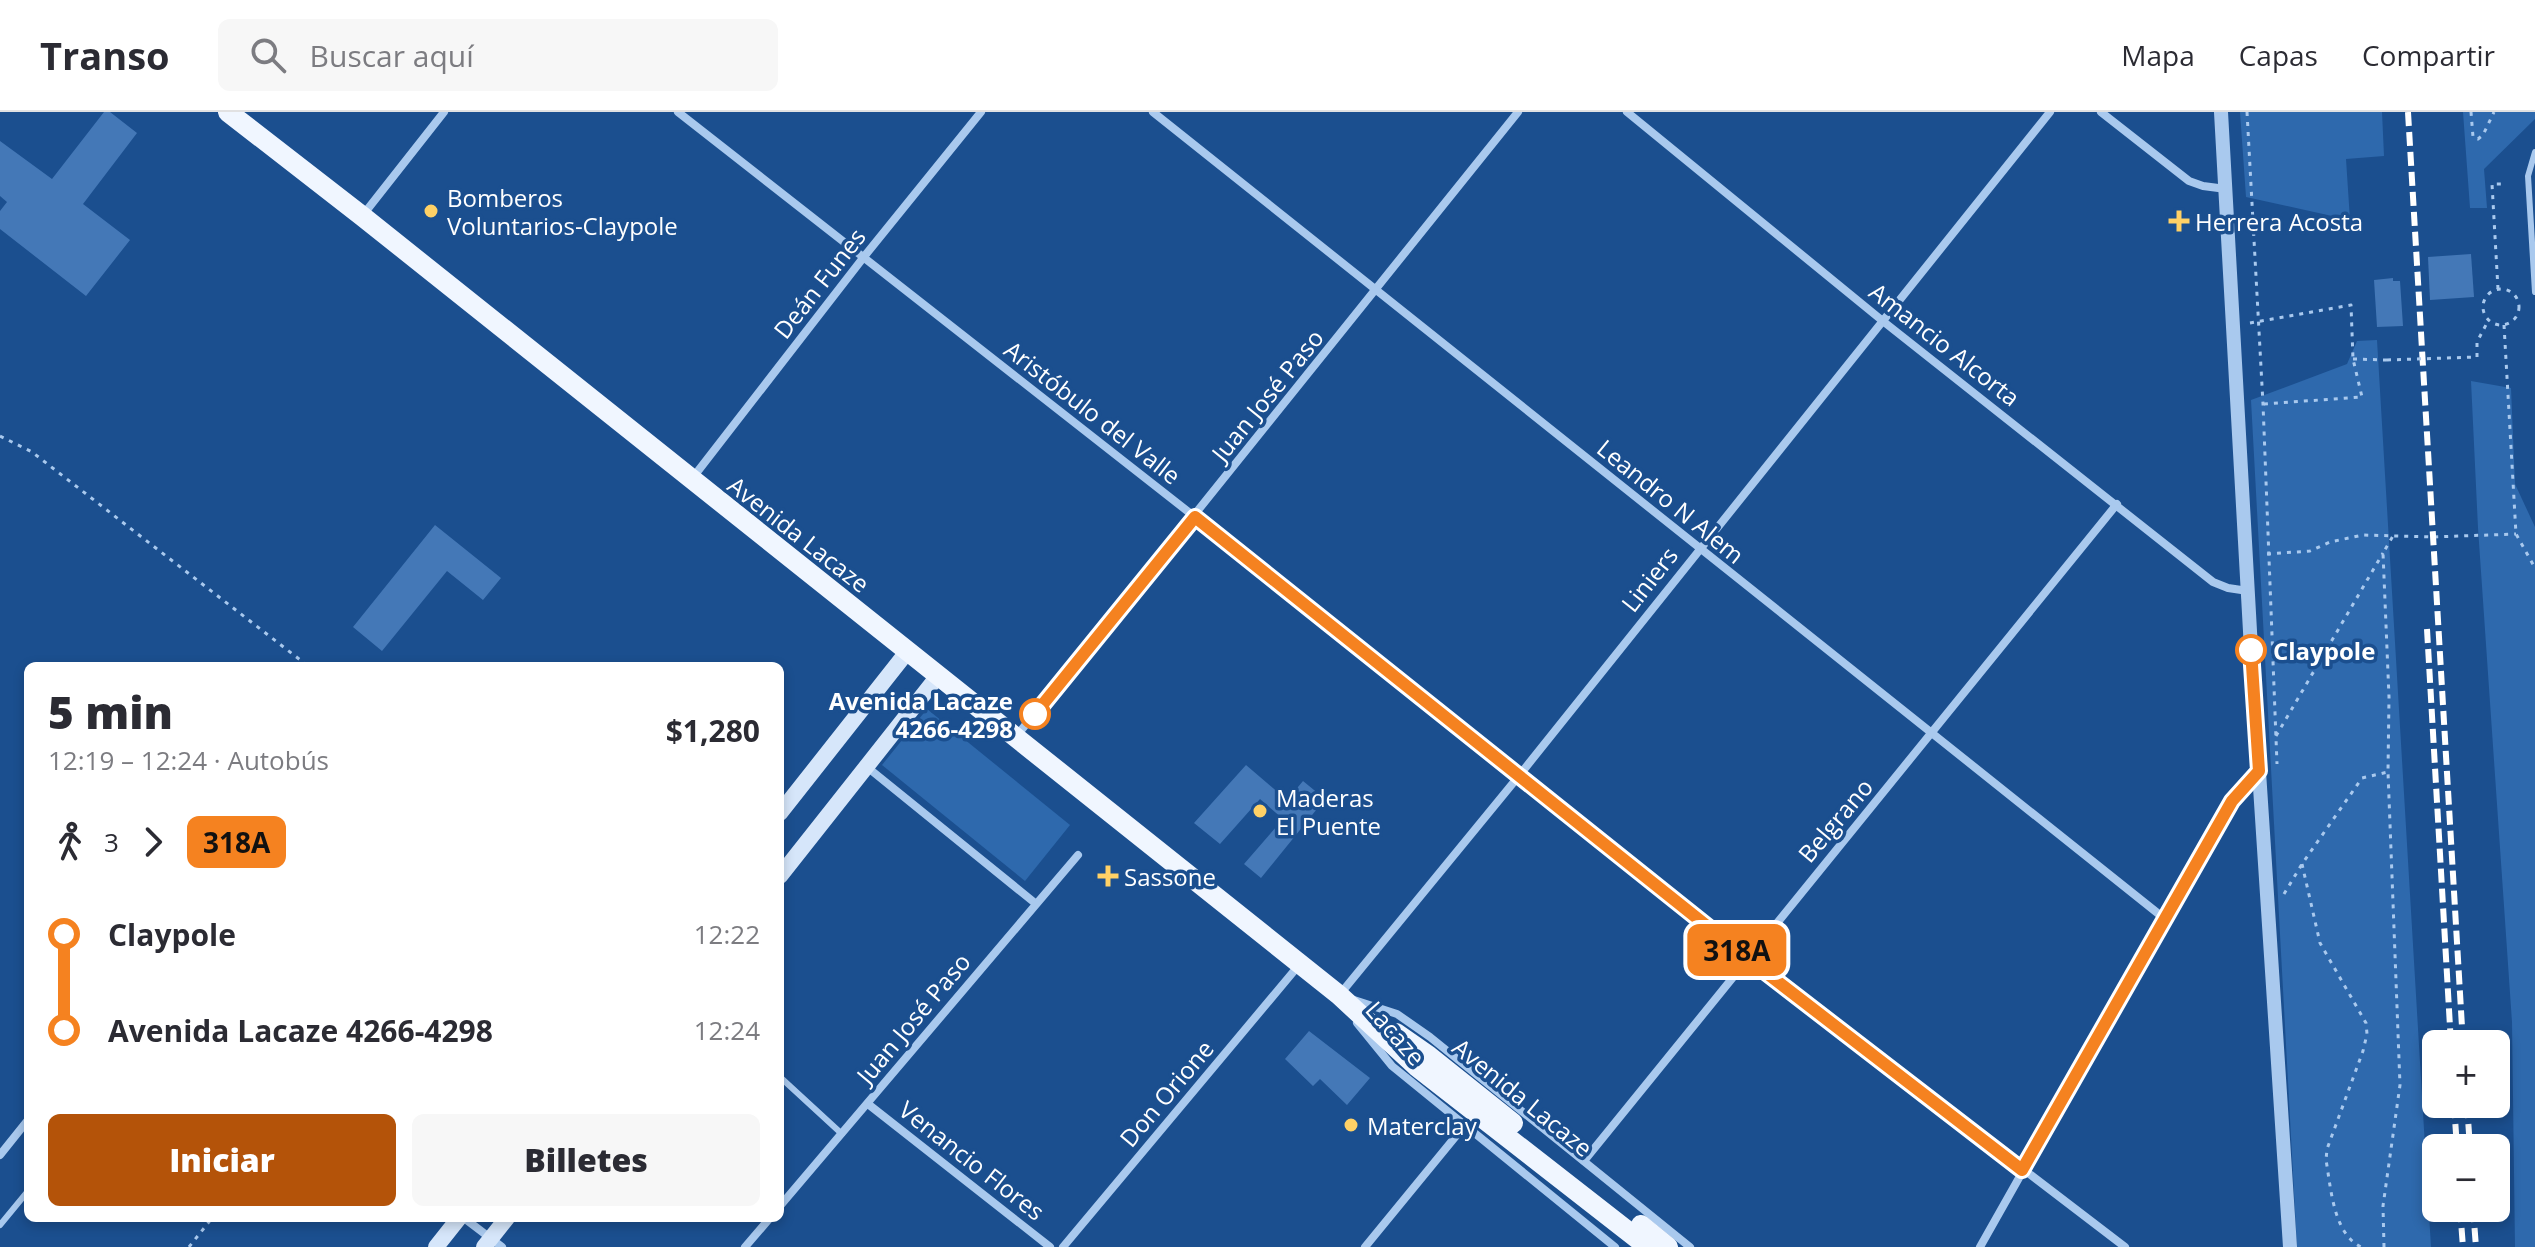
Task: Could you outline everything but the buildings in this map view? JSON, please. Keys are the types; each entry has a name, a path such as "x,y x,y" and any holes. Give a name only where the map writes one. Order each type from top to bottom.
{"main road":[{"name":"Avenida Lacaze","path":"228,112 1339,995 1416,1066 1575,1171 1668,1247"},
{"path":"784,808 907,652"},
{"path":"784,871 938,676"},
{"name":"Avenida Lacaze","path":"1575,1171 1648,1247"},
{"path":"436,1247 458,1222"},
{"path":"492,1244 505,1222"}],"street":[{"path":"362,216 444,112"},
{"name":"Aristóbulo del Valle","path":"678,112 1195,517 1747,958 2125,1247"},
{"name":"Deán Funes","path":"691,480 981,112"},
{"name":"Leandro N Alem","path":"1153,112 2165,919"},
{"name":"Juan José Paso","path":"1015,738 1518,112"},
{"name":"Amancio Alcorta","path":"1627,112 1884,322 2213,582 2248,591"},
{"name":"Liniers","path":"1339,995 1518,777 2050,112"},
{"path":"2101,112 2189,181 2226,189"},
{"path":"2221,112 2290,1247"},
{"name":"Belgrano","path":"1575,1171 2117,504"},
{"path":"867,767 1035,903"},
{"path":"1980,1247 2232,801 2259,771"},
{"name":"Juan José Paso","path":"784,1201 1078,855"},
{"name":"Don Orione","path":"1063,1247 1300,964"},
{"name":"Lacaze","path":"1339,995 1385,1058 1615,1247"},
{"name":"Lacaze","path":"1339,995 1397,1014 1430,1037 1575,1171 1690,1247"},
{"name":"Venancio Flores","path":"868,1104 1050,1247"},
{"path":"0,1155 24,1125"},
{"path":"1365,1247 1465,1125"},
{"path":"467,1222 492,1244"},
{"path":"745,1247 767,1222"}],"lane":[{"path":"2535,152 2528,176 2535,292"},
{"path":"784,1081 842,1134"},
{"path":"0,1225 24,1196"}],"path":[{"path":"2247,112 2270,554 2277,765"},
{"path":"2471,112 2473,137 2478,139 2494,112"},
{"path":"2498,289 2492,184 2506,184"},
{"path":"2498,289 2512,293 2519,304 2517,315 2504,325 2488,321 2482,310 2489,293 2498,289"},
{"path":"2234,324 2259,323 2351,305 2353,359 2362,397 2263,404"},
{"path":"2353,359 2477,357 2477,342 2488,321"},
{"path":"2504,325 2516,534 2535,568"},
{"path":"0,436 32,452 303,662"},
{"path":"2247,556 2310,551 2349,536 2516,534"},
{"path":"2275,737 2393,536"},
{"path":"2383,553 2400,1085 2383,1206 2384,1247"},
{"path":"2283,879 2284,894 2362,778 2388,772"},
{"path":"2302,864 2320,943 2366,1023 2363,1051 2327,1149 2326,1160 2340,1225 2345,1235 2361,1247"},
{"path":"189,1247 209,1222"}],"shaded area":[{"path":"2240,112 2382,112 2384,156 2346,159 2350,220 2246,197"},
{"path":"2463,112 2535,112 2535,119 2484,169 2487,208 2470,208"},
{"path":"2377,340 2424,1134 2422,1222 2430,1222 2431,1247 2297,1247 2251,400 2347,364 2357,341"},
{"path":"2471,381 2511,388 2515,484 2535,527 2535,1247 2515,1247 2512,1022"},
{"path":"927,709 1070,825 1025,881 882,765"}],"railway":[{"path":"2408,112 2462,1030"},
{"path":"2427,629 2450,1030"},
{"path":"2455,1118 2456,1134"},
{"path":"2468,1118 2469,1134"},
{"path":"2461,1222 2463,1247"},
{"path":"2474,1222 2476,1247"}],"bus line":[{"name":"318A","path":"1035,714 1195,517 1747,958 2022,1170 2232,801 2259,771 2251,650"}],"place":[{"name":"Bomberos Voluntarios-Claypole","path":"431,211"},
{"name":"Herrera Acosta","path":"2179,221"},
{"name":"Claypole","path":"2251,650"},
{"name":"Avenida Lacaze 4266-4298","path":"1035,714"},
{"name":"Maderas El Puente","path":"1260,811"},
{"name":"Sassone","path":"1108,876"},
{"name":"Materclay","path":"1351,1125"}]}
